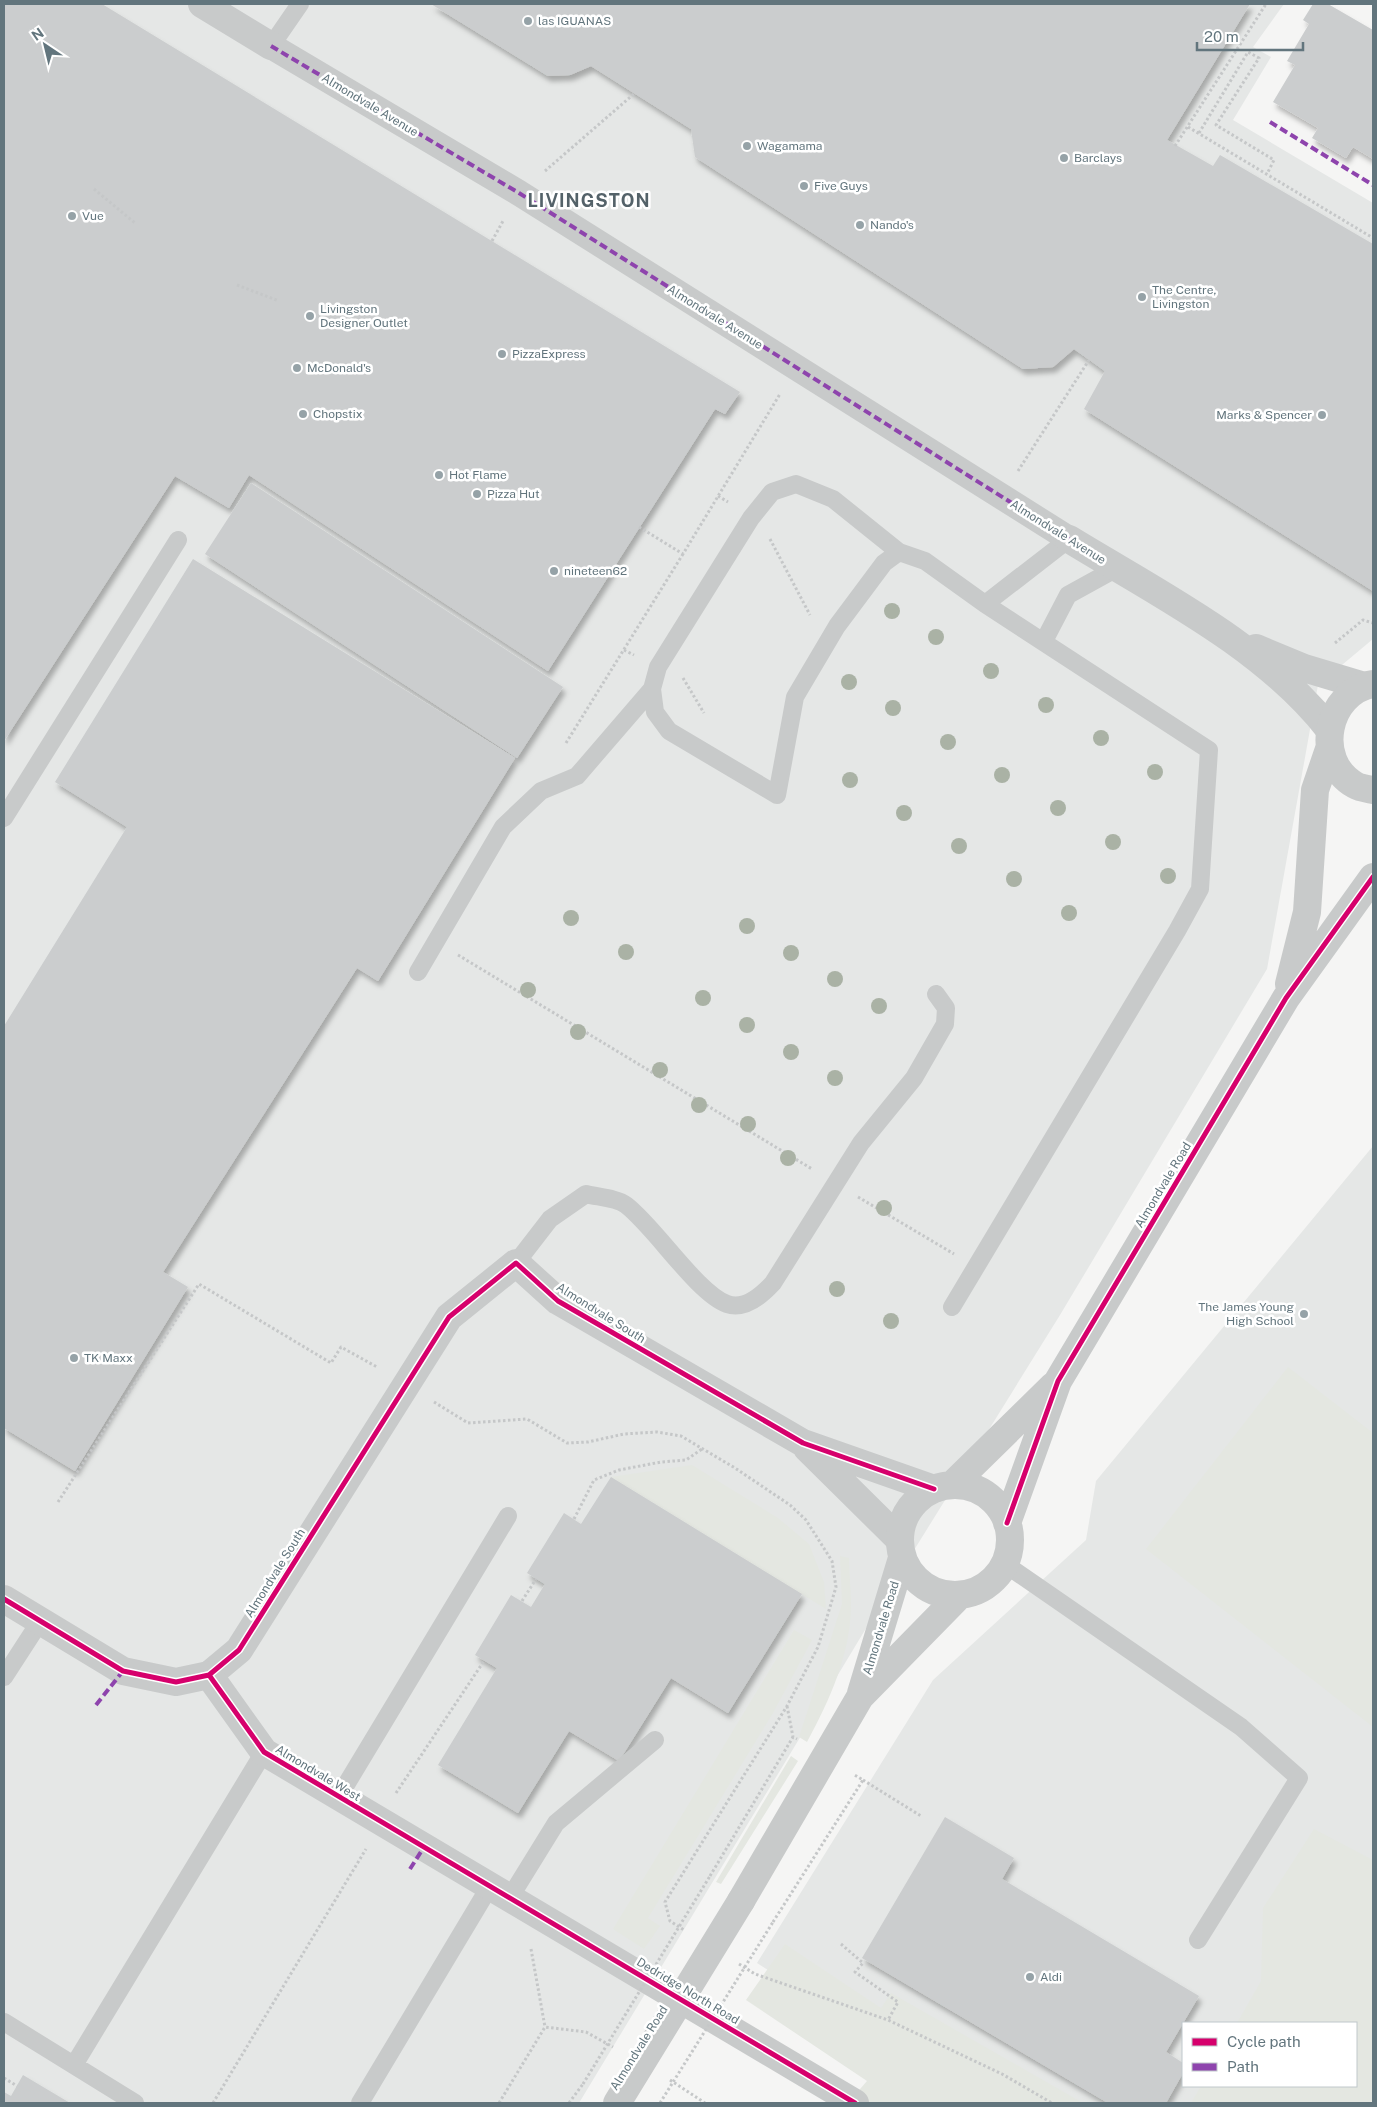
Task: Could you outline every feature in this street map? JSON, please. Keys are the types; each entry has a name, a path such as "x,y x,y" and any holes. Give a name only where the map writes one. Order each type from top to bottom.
{"street":[{"name":"Almondvale Avenue","path":"202,4 519,193 1225,635 1271,670 1312,708 1329,739 1338,768 1355,785 1373,790"},
{"name":"Almondvale Avenue","path":"1225,635 1304,668 1369,685"},
{"name":"Almondvale Road","path":"1286,998 1307,912 1315,790 1329,739 1343,700 1369,685"},
{"name":"Almondvale Road","path":"1007,1523 1058,1381 1286,998 1373,877"},
{"name":"Almondvale South","path":"209,1675 239,1650 449,1317 516,1264 558,1301 803,1443 943,1487"},
{"name":"Almondvale Road","path":"943,1487 1058,1381"},
{"name":"Almondvale South","path":"803,1443 901,1549"},
{"path":"943,1487 971,1487 986,1493 998,1506 1007,1523 1010,1542 1005,1564 994,1579 978,1590 959,1596 940,1594 925,1587 911,1575 901,1549 905,1518 917,1499 943,1487"},
{"name":"Almondvale Road","path":"860,1697 901,1549"},
{"name":"Almondvale Road","path":"617,2103 741,1901 860,1697 959,1596"},
{"path":"4,1600 123,1672 176,1682 209,1675"},
{"name":"Almondvale West","path":"209,1675 264,1752 338,1798 499,1892"},
{"name":"Dedridge North Road","path":"499,1892 610,1956 855,2103"}],"lane":[{"path":"271,46 300,4"},
{"path":"899,552 884,563 834,632 795,697 777,795 669,731 655,712 652,689 658,667 751,518 772,492 796,484 833,499 899,552 925,561 985,604 1209,750 1200,889 952,1307"},
{"path":"985,604 1069,539"},
{"path":"4,818 178,540"},
{"path":"1044,641 1068,595 1117,568"},
{"path":"418,972 503,827 541,791 575,777 652,689"},
{"path":"516,1264 550,1219 586,1194 625,1204 665,1244 710,1295 728,1304 746,1304 766,1291 773,1283 861,1143 914,1078 945,1024 946,1008 936,994"},
{"path":"338,1798 508,1516"},
{"path":"1005,1564 1241,1727 1300,1778 1198,1940"},
{"path":"4,1677 40,1623"},
{"path":"360,2103 499,1892 556,1823 655,1740"},
{"path":"74,2066 264,1752"},
{"path":"4,2022 135,2103"}],"path":[{"path":"1175,146 1266,4"},
{"path":"1199,133 1248,52 1259,58 1216,126 1274,160 1266,174"},
{"path":"519,193 635,93"},
{"path":"1188,127 1373,238"},
{"path":"94,189 135,223"},
{"path":"236,285 279,300"},
{"path":"1002,497 1089,360"},
{"path":"575,777 562,751 796,367"},
{"path":"718,496 751,518 767,534 812,617 834,632"},
{"path":"639,527 683,554"},
{"path":"1304,668 1363,620 1373,623"},
{"path":"441,932 459,943 454,952 976,1267"},
{"path":"58,1502 199,1284 331,1363 341,1347 377,1367"},
{"path":"429,1399 468,1423 527,1419 567,1443 588,1442 624,1434 658,1432 681,1436 790,1505 806,1520 832,1560 836,1587 818,1646 786,1706 665,1902 670,1922 686,1931"},
{"path":"574,1519 594,1480 619,1470 661,1462 686,1460 702,1448"},
{"path":"522,1601 536,1579"},
{"path":"213,2103 381,1823 397,1791 484,1661"},
{"path":"569,2103 583,2084 793,1737"},
{"path":"824,1756 921,1816"},
{"path":"660,2103 863,1780"},
{"path":"840,1944 863,1963 855,1972 898,2002 888,2020"},
{"path":"732,1960 754,1974 888,2020 1002,2074 1052,2103"},
{"path":"500,2103 545,2027 533,1966"},
{"path":"545,2027 586,2032 621,2052"},
{"path":"664,2077 705,2103"},
{"path":"4,2078 18,2086"}],"shaded area":[{"path":"4,4 1284,4 1253,47 1271,57 1233,120 1373,203 1373,639 1318,685 1267,969 1060,1315 888,1592 579,2103 4,2103"},
{"path":"1373,1146 1373,2015 1357,2023 1182,2022 1182,2087 1318,2087 1305,2103 980,2103 757,1963 933,1680 1086,1540 1096,1481"},
{"path":"1288,1367 1373,1433 1373,1727 1146,1549"},
{"path":"692,1465 778,1518 809,1544 824,1582 826,1609 611,1477"},
{"path":"840,1556 849,1558 851,1604 847,1640 838,1676 824,1710 807,1742 799,1737 842,1604"},
{"path":"794,1630 812,1640 773,1713 648,1918 660,1926 644,1949 613,1929"},
{"path":"791,1756 798,1761 721,1884 716,1882"},
{"path":"1314,1829 1373,1860 1373,2103 1191,2103 1200,2087 1357,2087 1357,2022 1238,2022 1261,1981 1263,1908"},
{"path":"785,1944 881,2008 891,1993 1083,2103 848,2103 867,2081 746,2000"}],"building":[{"name":"Livingston Designer Outlet","path":"4,4 102,4 740,392 725,414 715,409 548,671 249,475 229,508 175,476 4,741"},
{"name":"The Centre, Livingston","path":"431,4 1250,4 1167,140 1213,166 1220,155 1373,244 1373,591 1084,409 1105,371 1074,349 1053,367 1023,369 695,157 691,129 591,66 570,75 548,76"},
{"path":"1313,4 1328,4 1373,30 1373,159 1353,147 1346,158 1312,138 1318,128 1273,102 1295,65 1287,61 1309,24 1303,20"},
{"path":"251,483 563,687 517,758 205,554"},
{"path":"193,559 515,758 378,981 357,968 163,1272 188,1287 75,1471 4,1428 4,1026 127,827 55,782"},
{"path":"611,1477 802,1594 728,1713 671,1678 619,1761 569,1731 518,1813 438,1765 497,1668 475,1655 511,1595 531,1607 545,1584 527,1573 564,1513 581,1524"},
{"name":"Aldi","path":"945,1817 1014,1858 1002,1879 1199,1996 1166,2052 1182,2062 1182,2075 1166,2103 1108,2103 862,1958"},
{"path":"23,2075 70,2103 4,2103 4,2092 11,2096"}],"marked path":[{"path":"271,46 519,193 1069,539"},
{"path":"1270,122 1373,185"},
{"path":"96,1705 123,1671"},
{"path":"410,1869 424,1847"}],"cycle path":[{"path":"1007,1523 1058,1381 1286,998 1373,877"},
{"path":"4,1599 123,1671 176,1682 209,1675 239,1650 449,1317 516,1263 558,1301 803,1443 934,1489"},
{"path":"209,1675 264,1752 855,2103"}],"place":[{"name":"las IGUANAS","path":"528,21"},
{"name":"Wagamama","path":"747,146"},
{"name":"Barclays","path":"1064,158"},
{"name":"Five Guys","path":"804,186"},
{"name":"Vue","path":"72,216"},
{"name":"Nando's","path":"860,225"},
{"name":"The Centre, Livingston","path":"1142,297"},
{"name":"Livingston Designer Outlet","path":"310,316"},
{"name":"PizzaExpress","path":"502,354"},
{"name":"McDonald's","path":"297,368"},
{"name":"Chopstix","path":"303,414"},
{"name":"Marks & Spencer","path":"1322,415"},
{"name":"Hot Flame","path":"439,475"},
{"name":"Pizza Hut","path":"477,494"},
{"name":"nineteen62","path":"554,571"},
{"name":"The James Young High School","path":"1304,1314"},
{"name":"TK Maxx","path":"74,1358"},
{"name":"Aldi","path":"1030,1977"}],"district":[{"name":"LIVINGSTON","path":"589,200"}]}
